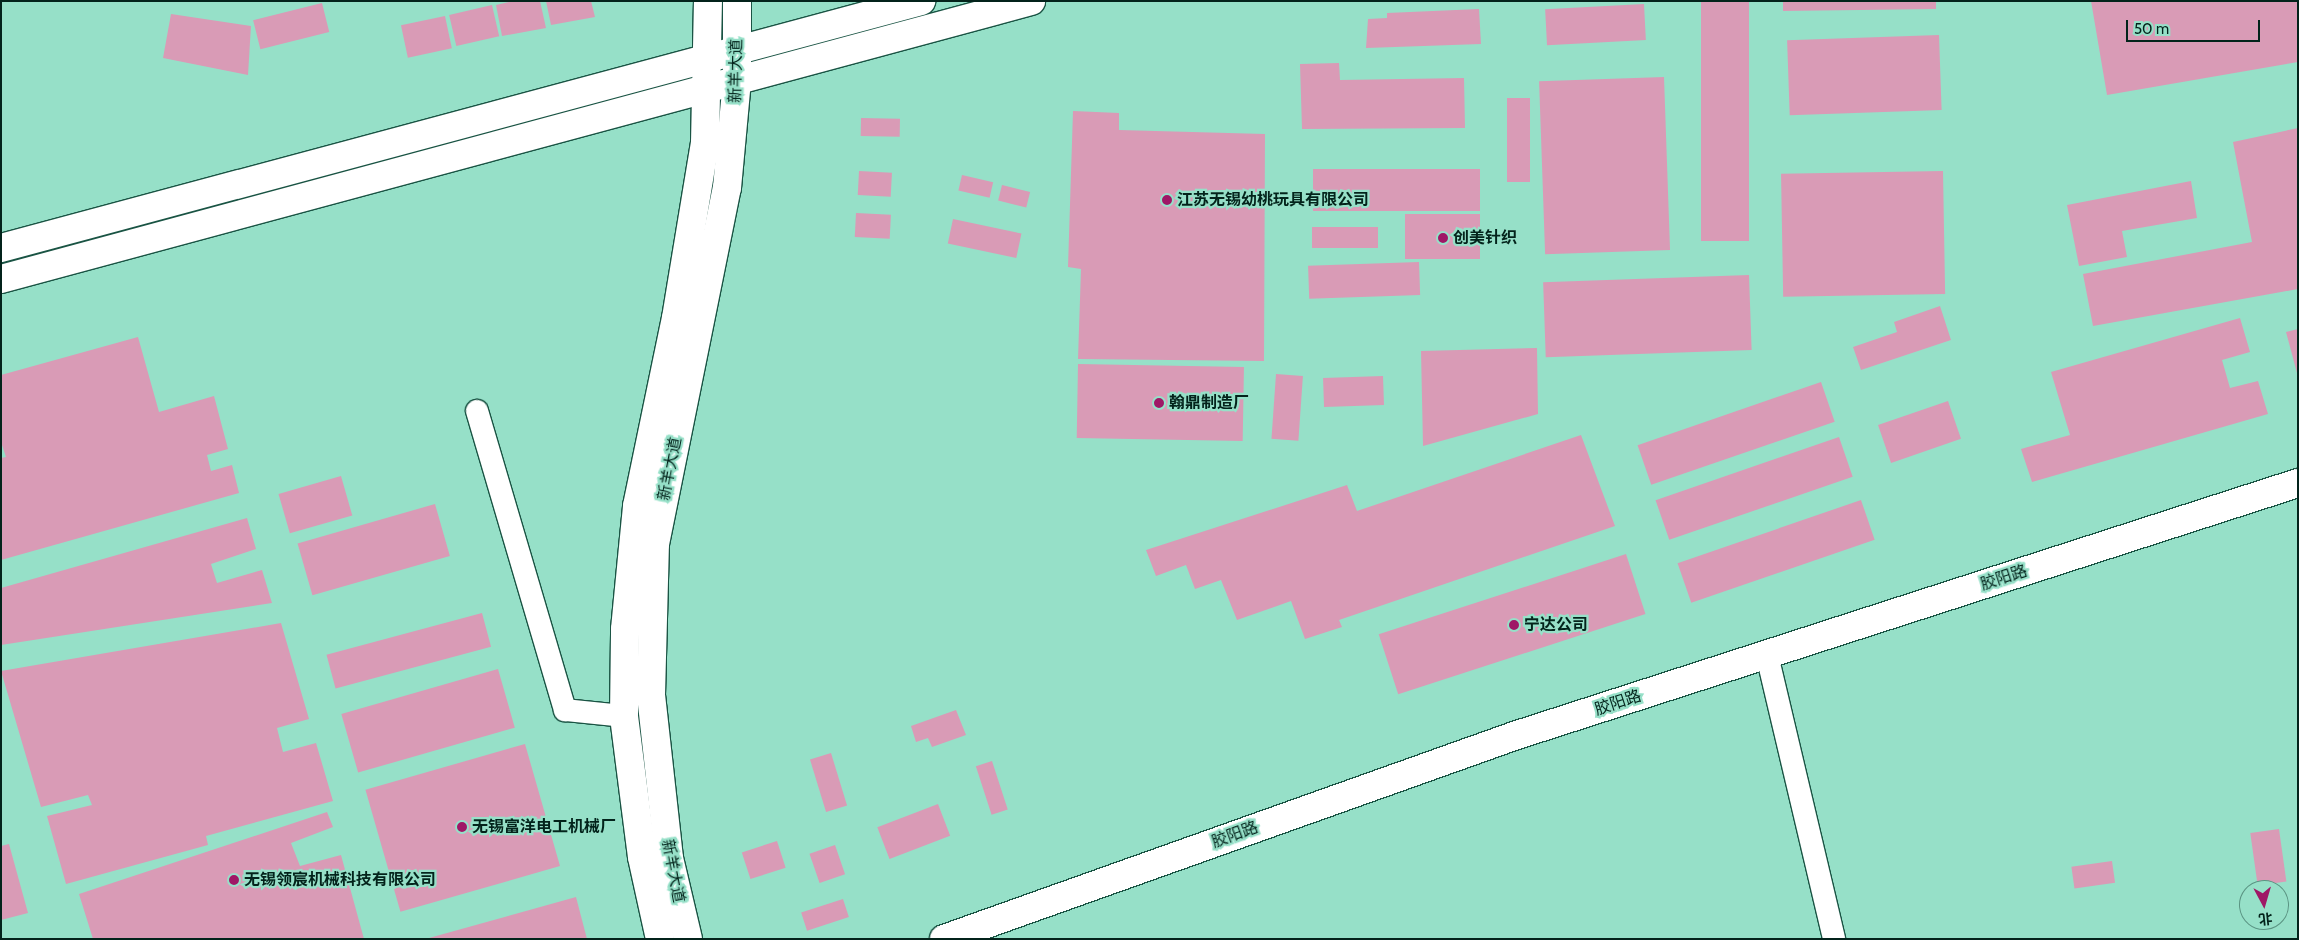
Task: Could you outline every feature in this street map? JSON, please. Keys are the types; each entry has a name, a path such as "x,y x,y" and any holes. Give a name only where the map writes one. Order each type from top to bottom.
{"main road":[{"name":"新羊大道","path":"660,939 642,857 624,716 629,580 637,506 696,209 706,143 708,1"},
{"name":"新羊大道","path":"688,939 669,858 651,695 655,552 719,235 734,134 738,52 737,1"},
{"path":"1,248 738,52 921,1"},
{"path":"1,279 1031,1"},
{"name":"胶阳路","path":"944,939 1514,736 2298,483"}],"street":[{"path":"477,410 565,710 624,716"},
{"path":"1767,655 1834,939"}],"building":[{"path":"513,1 540,1 546,28 502,36 496,5"},
{"path":"546,1 591,1 595,17 551,25"},
{"path":"1701,1 1749,1 1749,241 1701,241"},
{"path":"1783,1 1936,1 1936,9 1783,11"},
{"path":"2091,1 2298,1 2298,62 2107,95"},
{"path":"322,3 329,32 260,49 253,20"},
{"path":"1644,4 1646,40 1547,45 1545,9"},
{"path":"492,5 499,36 456,46 449,15"},
{"path":"1479,9 1481,44 1366,48 1368,19 1387,18 1387,13"},
{"path":"171,14 251,26 248,75 163,58"},
{"path":"445,16 452,48 408,58 401,25"},
{"path":"1939,35 1942,110 1790,115 1787,40"},
{"path":"1339,63 1340,80 1464,78 1465,128 1302,129 1300,64"},
{"path":"1664,77 1670,250 1545,254 1539,81"},
{"path":"1507,98 1530,98 1530,182 1507,182"},
{"name":"江苏无锡幼桃玩具有限公司","path":"1073,111 1119,113 1119,130 1265,134 1264,361 1078,359 1081,269 1068,267"},
{"path":"861,118 900,119 900,137 861,136"},
{"path":"2298,128 2298,289 2093,326 2083,274 2252,242 2233,142"},
{"path":"1313,169 1480,169 1480,211 1313,211"},
{"path":"859,171 892,173 891,197 858,195"},
{"path":"1943,171 1945,294 1783,297 1781,174"},
{"path":"962,175 993,182 990,198 958,191"},
{"path":"2191,181 2197,218 2122,231 2127,257 2079,266 2067,205"},
{"path":"1002,185 1030,192 1026,208 998,201"},
{"path":"856,213 891,215 890,239 855,237"},
{"name":"创美针织","path":"1405,214 1480,214 1480,259 1405,259"},
{"path":"953,219 1021,234 1016,258 948,243"},
{"path":"1312,227 1378,227 1378,248 1312,248"},
{"path":"1419,262 1420,295 1309,299 1308,266"},
{"path":"1749,275 1752,350 1546,357 1543,282"},
{"path":"1940,306 1951,340 1861,370 1853,347 1897,332 1894,322"},
{"path":"2240,318 2250,352 2222,360 2230,388 2258,381 2268,414 2032,482 2021,449 2070,435 2051,372"},
{"path":"2298,329 2298,373 2297,373 2286,332"},
{"path":"138,337 159,412 214,396 228,449 207,455 211,471 232,465 239,493 1,560 1,458 6,457 1,442 1,375"},
{"path":"1537,348 1538,414 1423,446 1421,351"},
{"name":"翰鼎制造厂","path":"1078,364 1244,367 1243,441 1077,438"},
{"path":"1276,374 1303,376 1298,441 1271,439"},
{"path":"1383,376 1384,405 1324,407 1323,378"},
{"path":"1821,382 1835,422 1651,485 1638,445"},
{"path":"1948,401 1961,439 1891,463 1878,425"},
{"path":"1581,435 1615,526 1339,620 1342,627 1305,639 1291,601 1237,620 1221,580 1195,589 1186,565 1156,576 1146,550 1347,485 1357,511"},
{"path":"1839,437 1853,477 1669,540 1656,500"},
{"path":"341,476 352,515 290,533 279,494"},
{"path":"1861,500 1875,540 1691,603 1678,563"},
{"path":"435,504 450,556 312,595 298,543"},
{"path":"247,518 256,549 211,564 217,583 262,570 272,603 1,645 1,588"},
{"name":"宁达公司","path":"1626,554 1645,614 1398,694 1379,634"},
{"path":"482,613 491,647 336,688 326,655"},
{"path":"281,623 309,719 277,728 283,752 316,743 333,801 206,836 208,845 66,884 47,816 92,805 88,795 41,807 1,671"},
{"path":"498,669 515,728 358,773 341,714"},
{"path":"956,710 966,735 932,747 928,738 916,742 911,726"},
{"name":"无锡富洋电工机械厂","path":"525,744 560,866 400,912 365,790"},
{"path":"831,753 847,806 826,812 810,759"},
{"path":"992,761 1008,810 992,815 976,766"},
{"path":"938,804 950,836 890,859 877,827"},
{"name":"无锡领宸机械科技有限公司","path":"327,812 333,827 291,843 300,866 341,855 364,939 93,939 79,894"},
{"path":"2279,829 2286,880 2257,880 2250,833"},
{"path":"777,841 786,868 750,879 742,852"},
{"path":"9,844 28,913 1,920 1,846"},
{"path":"835,845 845,874 820,883 809,854"},
{"path":"2112,861 2115,883 2074,888 2071,867"},
{"path":"576,897 587,939 429,939 429,938"},
{"path":"843,899 849,917 807,931 801,913"}],"place":[{"name":"江苏无锡幼桃玩具有限公司","path":"1167,200"},
{"name":"创美针织","path":"1443,238"},
{"name":"翰鼎制造厂","path":"1159,403"},
{"name":"宁达公司","path":"1514,625"},
{"name":"无锡富洋电工机械厂","path":"462,827"},
{"name":"无锡领宸机械科技有限公司","path":"234,880"}]}
